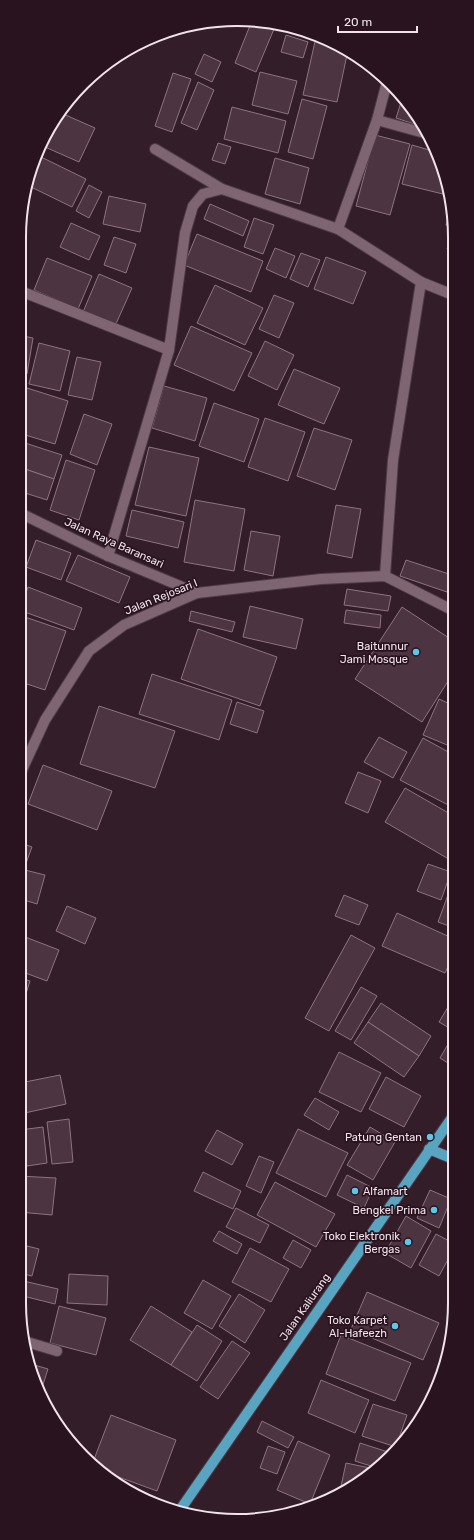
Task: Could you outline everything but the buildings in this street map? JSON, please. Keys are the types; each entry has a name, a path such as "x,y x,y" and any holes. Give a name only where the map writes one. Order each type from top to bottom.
{"main road":[{"name":"Jalan Kaliurang","path":"182,1507 448,1123"},
{"path":"429,1149 448,1157"}],"street":[{"path":"338,229 377,120 386,88"},
{"path":"377,120 420,132"},
{"path":"155,149 222,189 338,229 421,282 448,293"},
{"path":"108,556 169,350 185,233 193,206 203,194 222,189"},
{"path":"385,576 394,460 421,282"},
{"path":"26,293 169,350"},
{"name":"Jalan Raya Baransari","path":"26,516 108,556 197,593"},
{"name":"Jalan Rejosari I","path":"26,761 45,720 89,651 124,625 197,593 321,579 385,576 448,608"},
{"path":"30,1343 57,1351"}],"place":[{"name":"Baitunnur Jami Mosque","path":"416,652"},
{"name":"Patung Gentan","path":"430,1137"},
{"name":"Alfamart","path":"355,1191"},
{"name":"Bengkel Prima","path":"434,1210"},
{"name":"Toko Elektronik Bergas","path":"408,1242"},
{"name":"Toko Karpet Al-Hafeezh","path":"395,1326"}]}
